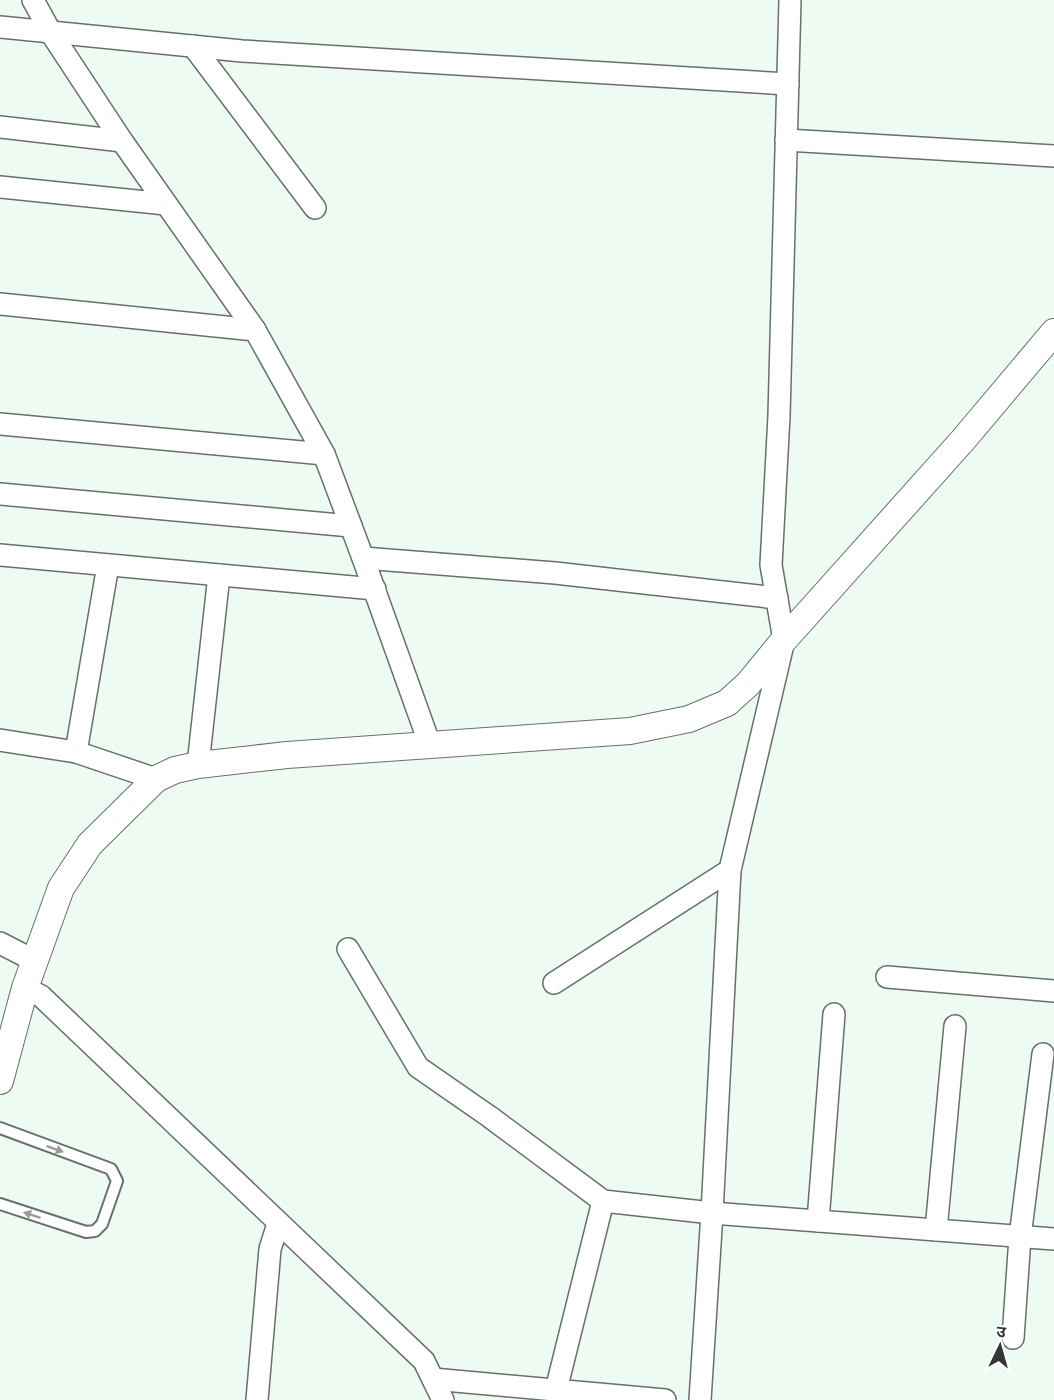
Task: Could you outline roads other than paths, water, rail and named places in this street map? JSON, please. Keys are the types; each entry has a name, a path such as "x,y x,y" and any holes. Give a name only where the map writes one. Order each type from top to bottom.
{"street":[{"path":"33,0 51,33 122,141 255,330 324,454 430,745"},
{"path":"700,1400 730,870 784,640 771,565 779,405 790,0"},
{"path":"0,27 278,53 788,84"},
{"path":"193,46 315,208"},
{"path":"0,127 122,141"},
{"path":"786,140 1054,156"},
{"path":"0,187 166,204"},
{"path":"0,304 255,330"},
{"path":"0,1081 24,988 61,888 90,844 156,778 175,770 198,765 287,755 630,730 689,719 727,702 748,684 1054,333"},
{"path":"0,424 324,454"},
{"path":"0,494 351,526"},
{"path":"0,555 375,589"},
{"path":"363,558 555,573 777,598"},
{"path":"76,752 108,565"},
{"path":"198,765 219,575"},
{"path":"0,741 76,752 156,778"},
{"path":"554,983 730,870"},
{"path":"0,943 34,961"},
{"path":"348,949 418,1067 603,1201 712,1213 1054,1239"},
{"path":"887,977 1054,991"},
{"path":"24,988 40,996 424,1361 442,1400"},
{"path":"818,1221 834,1014"},
{"path":"936,1230 955,1026"},
{"path":"1012,1338 1020,1237 1043,1054"},
{"path":"556,1390 603,1201"},
{"path":"257,1400 270,1249 278,1224"},
{"path":"433,1379 665,1400"}],"lane":[{"path":"0,1128 111,1169 117,1182 102,1224 95,1231 86,1233 0,1204"}]}
